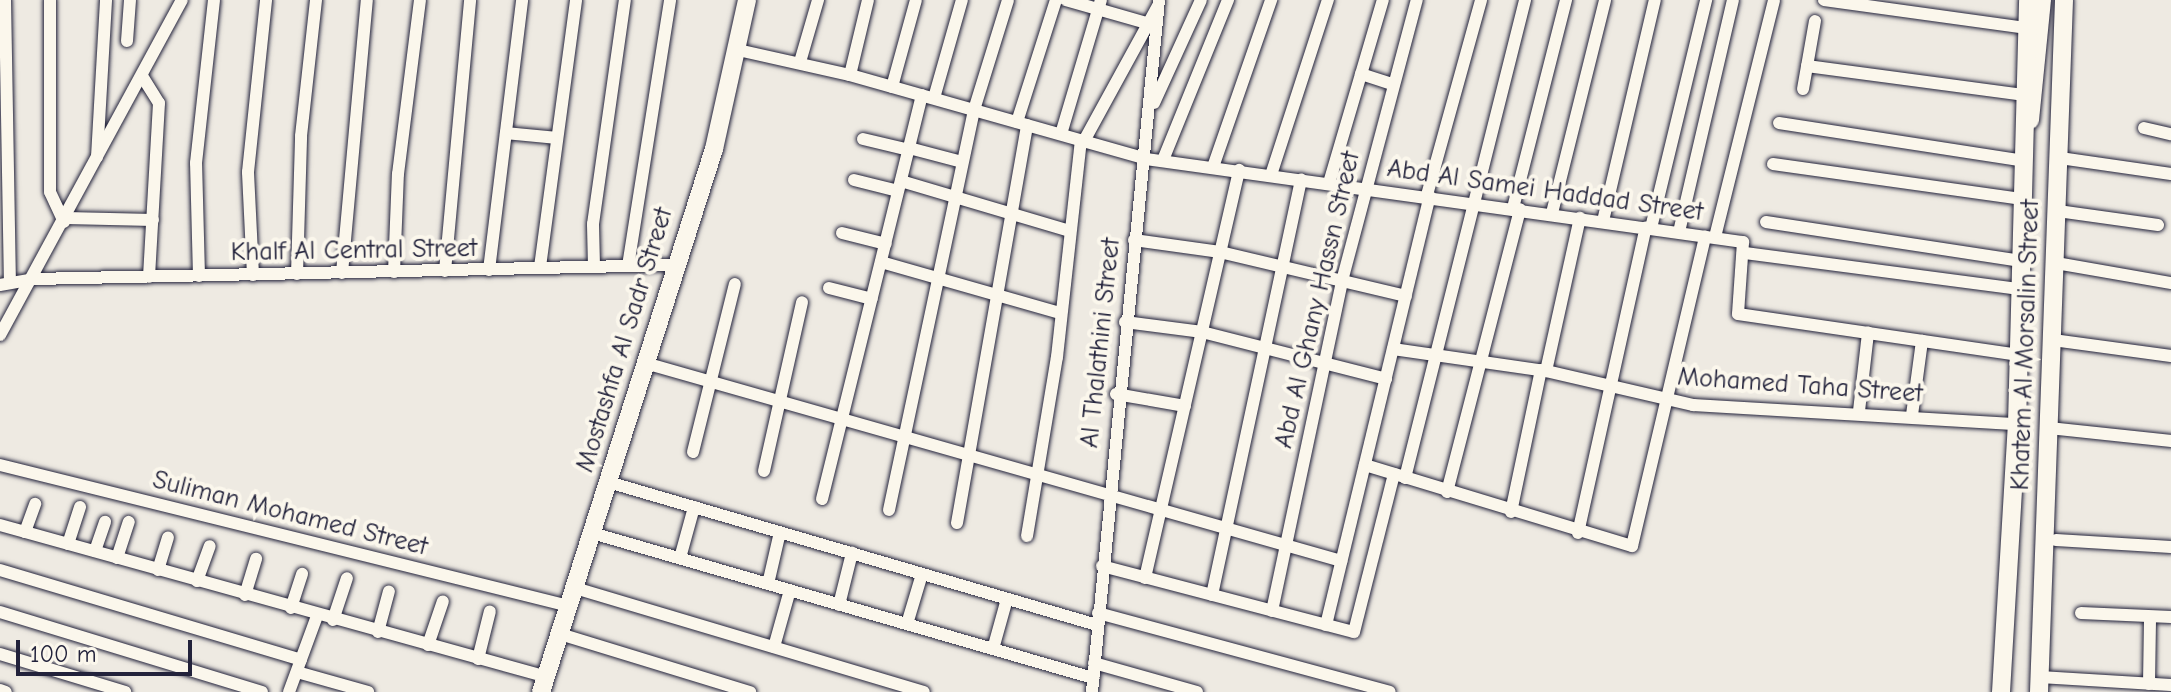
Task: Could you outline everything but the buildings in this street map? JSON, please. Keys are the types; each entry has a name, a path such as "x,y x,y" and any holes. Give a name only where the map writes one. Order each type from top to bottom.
{"main road":[{"name":"Mostashfa Al Sadr Street","path":"544,684 675,265 738,50 747,0"},
{"name":"Khatem Al Morsalin Street","path":"2001,692 2017,424 2023,95 2028,0"},
{"path":"2024,135 2037,90 2042,0"},
{"path":"2057,0 2057,79"},
{"name":"Khatem Al Morsalin Street","path":"2040,685 2060,158 2057,79 2064,0"}],"street":[{"path":"5,0 5,284"},
{"path":"50,0 50,192 65,220"},
{"path":"97,160 106,0"},
{"path":"127,41 130,0"},
{"path":"0,335 182,0"},
{"path":"199,276 196,163 214,0"},
{"path":"253,275 248,172 266,0"},
{"path":"297,274 301,136 316,0"},
{"path":"342,273 367,0"},
{"path":"394,272 401,145 420,0"},
{"path":"445,271 470,0"},
{"path":"489,270 522,0"},
{"path":"540,267 576,0"},
{"path":"594,266 593,224 625,0"},
{"path":"628,266 670,0"},
{"path":"800,62 818,0"},
{"path":"850,75 868,0"},
{"path":"892,87 916,0"},
{"path":"822,499 909,149 962,0"},
{"path":"889,510 974,110 1008,0"},
{"path":"957,523 1000,296 1022,124 1056,0"},
{"path":"1066,0 1100,4 1147,23"},
{"path":"1148,118 1201,0"},
{"path":"1163,160 1228,0"},
{"path":"1213,167 1271,0"},
{"path":"1271,175 1328,0"},
{"path":"1329,183 1383,0"},
{"name":"Abd Al Ghany Hassn Street","path":"1272,611 1342,281 1392,84 1417,0"},
{"path":"1326,625 1429,196 1481,0"},
{"path":"1102,566 1352,632 1435,356 1525,0"},
{"path":"1447,492 1484,362 1566,0"},
{"path":"1552,213 1605,0"},
{"path":"1603,221 1655,0"},
{"path":"1578,533 1706,0"},
{"path":"1679,232 1733,0"},
{"path":"1365,465 1627,548 1638,539 1710,236 1774,0"},
{"path":"1824,0 2027,28"},
{"path":"1027,536 1083,141 1159,3"},
{"name":"Al Thalathini Street","path":"1092,692 1116,394 1146,159 1159,35 1159,3"},
{"path":"1061,134 1100,4"},
{"path":"1803,89 1815,21"},
{"path":"1159,35 1183,40"},
{"name":"Abd Al Samei Haddad Street","path":"738,50 850,75 1146,159 1710,236 1745,249 2020,289"},
{"path":"1807,66 2023,95"},
{"path":"1361,74 1392,84"},
{"path":"142,76 158,100 149,277"},
{"path":"1779,123 2024,161"},
{"path":"2144,128 2171,134"},
{"path":"506,133 557,138"},
{"path":"863,139 962,162"},
{"path":"2060,158 2171,174"},
{"path":"1773,164 2023,199"},
{"path":"1145,578 1239,170"},
{"path":"1212,595 1301,179"},
{"path":"854,180 955,197 1070,231"},
{"path":"2058,211 2158,225"},
{"path":"1511,512 1580,218"},
{"path":"65,220 153,220"},
{"path":"1766,222 2021,261"},
{"path":"842,233 886,244"},
{"path":"1134,240 1220,252 1406,296"},
{"path":"1745,249 1738,314 2019,355"},
{"path":"881,262 1060,313"},
{"path":"2056,263 2171,283"},
{"name":"Khalf Al Central Street","path":"5,284 33,279 675,265"},
{"path":"693,452 735,284"},
{"path":"829,288 872,299"},
{"path":"764,471 802,302"},
{"path":"1125,322 1202,332 1386,379"},
{"path":"1859,411 1868,333"},
{"path":"2053,340 2171,356"},
{"path":"1912,415 1922,341"},
{"name":"Mohamed Taha Street","path":"1393,349 1544,370 1670,401 1859,411 2017,424"},
{"path":"645,363 1106,498 1341,561"},
{"path":"1116,394 1185,406"},
{"path":"2049,428 2171,441"},
{"name":"Suliman Mohamed Street","path":"0,465 572,597 774,647 924,692"},
{"path":"608,482 1007,599 1390,692"},
{"path":"25,532 35,504"},
{"path":"68,544 80,507"},
{"path":"680,558 694,507"},
{"path":"95,551 105,522"},
{"path":"117,558 129,522"},
{"path":"0,525 478,659 544,684"},
{"path":"768,584 780,532"},
{"path":"592,533 1093,678"},
{"path":"158,570 168,537"},
{"path":"2056,540 2171,547"},
{"path":"197,581 210,546"},
{"path":"839,605 852,553"},
{"path":"245,595 256,559"},
{"path":"0,570 299,666 368,692"},
{"path":"291,608 302,574"},
{"path":"907,624 922,574"},
{"path":"333,620 347,578"},
{"path":"774,647 790,590"},
{"path":"378,632 389,591"},
{"path":"993,649 1007,599"},
{"path":"428,645 443,601"},
{"path":"478,659 490,611"},
{"path":"0,612 262,692"},
{"path":"2081,613 2171,617"},
{"path":"289,692 317,616"},
{"path":"2149,684 2150,617"},
{"path":"560,634 750,692"},
{"path":"0,654 125,692"},
{"path":"1094,663 1197,692"},
{"path":"2040,685 2171,685"}]}
